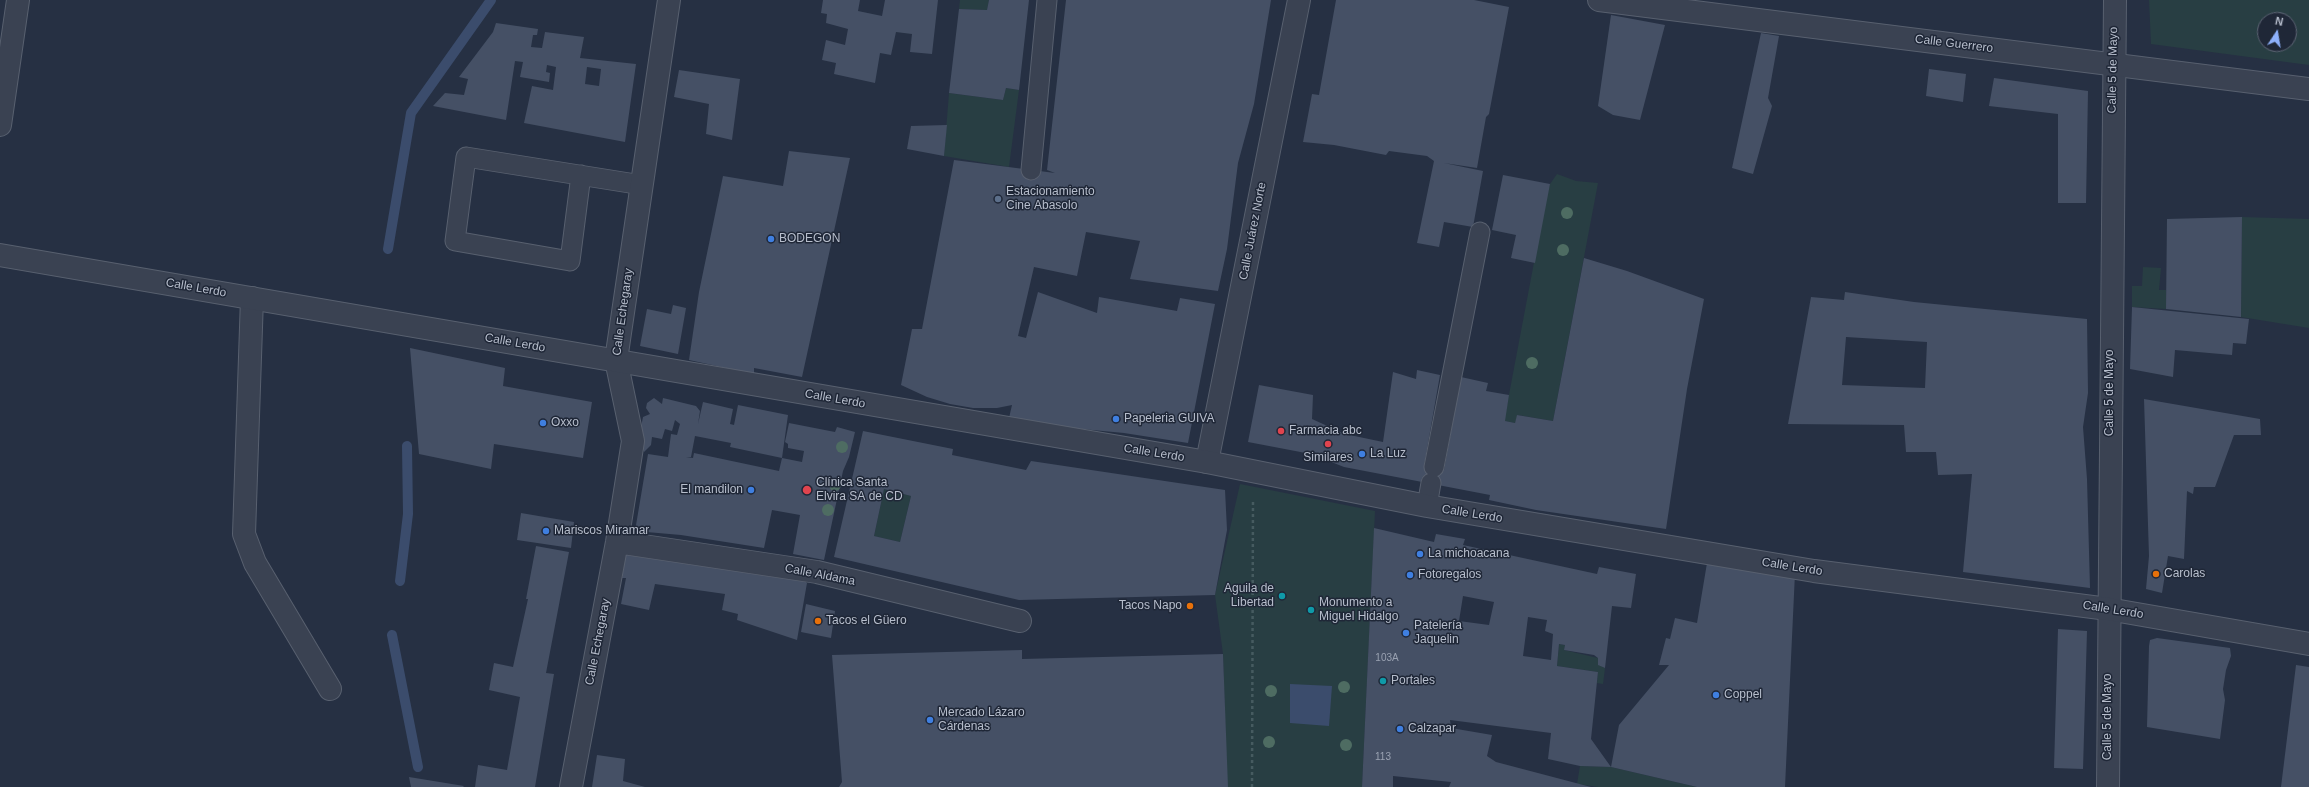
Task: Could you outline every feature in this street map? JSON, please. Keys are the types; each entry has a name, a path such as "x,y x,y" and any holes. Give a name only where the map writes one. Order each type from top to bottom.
{"street":[{"path":"0,126 18,0"},
{"name":"Calle Echegaray","path":"571,787 617,542 633,441 616,360 669,0"},
{"name":"Calle Juárez Norte","path":"1208,462 1299,0"},
{"name":"Calle Guerrero","path":"1599,0 2309,89"},
{"name":"Calle 5 de Mayo","path":"2108,787 2108,609 2113,64 2115,0"},
{"name":"Calle Lerdo","path":"0,255 616,360 966,414 1427,506 1814,570 2108,609 2309,644"},
{"path":"252,298 244,534 255,563 330,689"},
{"name":"Calle Aldama","path":"617,542 817,572 1020,620"}],"lane":[{"path":"1031,170 1047,0"},
{"path":"581,175 570,261 455,241 466,157 581,175 642,185"},
{"path":"1427,506 1480,232"}],"path":[{"path":"1252,787 1253,471"}],"green space":[{"path":"960,0 989,0 987,10 959,9"},
{"path":"2149,0 2309,0 2309,65 2151,44"},
{"path":"1006,88 1019,90 1009,167 944,156 949,93 1003,100"},
{"path":"1557,174 1576,181 1598,183 1553,421 1518,415 1515,423 1504,421 1546,199 1550,184"},
{"path":"2242,217 2309,219 2309,328 2241,317"},
{"path":"2143,267 2161,268 2159,290 2166,290 2166,309 2132,307 2132,286 2142,286"},
{"path":"1240,484 1375,511 1362,787 1227,787 1223,654 1215,595"},
{"path":"884,489 911,496 900,542 874,536"},
{"path":"1559,644 1565,645 1564,650 1598,658 1599,665 1605,668 1603,684 1597,683 1598,672 1557,666"},
{"path":"1580,766 1611,767 1697,787 1598,787 1577,784"}],"water":[{"path":"1290,684 1332,686 1329,726 1290,723"}],"building":[{"path":"823,0 860,0 858,11 882,16 885,0 938,0 932,54 910,52 912,34 896,32 891,55 880,53 875,83 834,74 836,63 822,60 826,40 845,45 848,29 826,23 827,14 821,13"},
{"path":"989,0 1029,0 1019,90 1006,88 1003,100 949,93 959,9 987,10"},
{"path":"1066,0 1271,0 1254,104 1238,163 1227,249 1218,291 1130,279 1140,241 1086,232 1077,276 1034,267 1018,336 1026,338 1038,292 1097,313 1099,297 1177,311 1180,298 1215,304 1188,443 1124,433 1071,428 1009,418 1012,405 997,408 973,408 950,404 927,397 901,385 912,329 922,329 954,160 1055,173 1047,170"},
{"path":"1336,0 1474,0 1509,7 1489,114 1486,117 1477,168 1444,163 1483,171 1473,227 1444,222 1439,247 1417,243 1434,161 1427,156 1389,151 1386,155 1334,145 1303,142 1312,94 1319,95"},
{"path":"1611,15 1665,25 1640,120 1613,115 1598,106"},
{"path":"496,23 538,29 537,35 533,35 531,47 542,48 545,32 584,37 580,58 636,64 625,142 524,123 532,86 553,90 556,67 547,65 546,72 550,73 549,82 520,77 523,62 515,61 506,120 433,106 445,93 464,95 468,79 459,77 493,32","holes":["587,67 601,69 599,86 585,84"]},
{"path":"1761,33 1779,36 1768,98 1772,106 1753,174 1732,168"},
{"path":"1929,69 1966,74 1963,102 1926,96"},
{"path":"679,70 740,79 732,140 706,134 709,104 674,97"},
{"path":"1994,78 2088,91 2086,203 2058,203 2058,114 1989,106"},
{"path":"947,125 944,156 907,149 911,126"},
{"name":"BODEGON","path":"789,151 850,158 802,377 754,368 754,374 689,360 699,292 723,176 783,186"},
{"path":"1503,175 1550,184 1535,263 1511,258 1516,235 1492,230"},
{"path":"2242,217 2241,317 2166,309 2167,219"},
{"path":"1584,258 1627,271 1704,299 1687,389 1666,529 1536,510 1489,500 1490,495 1344,467 1311,454 1248,442 1259,385 1313,395 1312,419 1345,434 1383,442 1393,372 1416,379 1417,370 1440,375 1424,466 1444,470 1461,377 1488,383 1486,391 1509,395 1505,421 1515,423 1517,415 1553,421"},
{"path":"1845,292 1914,302 2087,319 2088,393 2083,427 2087,479 2090,588 1963,572 1972,474 1938,475 1936,452 1906,452 1904,425 1788,424 1811,297 1844,300","holes":["1846,337 1927,342 1925,388 1842,385"]},
{"path":"673,305 686,308 678,354 640,346 647,309 671,314"},
{"path":"2132,307 2249,319 2246,344 2233,343 2232,355 2175,350 2173,377 2130,369"},
{"path":"410,348 505,368 503,386 592,402 583,458 494,444 491,469 419,454"},
{"path":"654,398 662,404 663,398 696,406 700,411 698,424 703,402 733,409 730,424 734,425 738,405 788,415 782,458 802,462 804,451 788,448 788,444 785,442 789,423 835,432 837,427 855,432 849,457 843,471 824,560 793,554 800,515 772,510 764,548 681,535 635,531 648,454 668,457 671,434 677,435 680,424 675,420 672,431 665,429 662,439 652,437 651,445 644,452 639,437 643,417 650,414 646,408 647,403","holes":["695,436 731,443 730,447 782,458 779,471 694,453 693,458 686,457 691,457"]},
{"path":"2144,399 2260,419 2261,435 2234,435 2215,487 2194,487 2193,494 2187,491 2184,559 2168,556 2162,593 2146,589 2149,556"},
{"path":"863,431 953,449 952,455 1026,470 1031,461 1225,490 1227,530 1215,595 1019,600 834,557","holes":["884,489 911,496 900,542 874,536"]},
{"name":"Mariscos Miramar","path":"521,513 574,522 571,548 517,540"},
{"path":"1374,528 1434,542 1436,534 1465,539 1463,545 1597,574 1599,567 1636,574 1631,608 1612,606 1605,668 1598,665 1598,658 1594,655 1564,650 1565,645 1559,644 1557,666 1598,672 1591,739 1611,767 1580,766 1548,759 1551,733 1450,720 1451,728 1492,735 1487,756 1496,762 1591,787 1449,787 1451,782 1393,776 1393,787 1362,787","holes":["1463,596 1494,602 1489,625 1459,621","1528,617 1547,620 1545,631 1553,634 1551,660 1523,656"]},
{"path":"536,546 569,552 546,673 554,674 535,787 475,787 478,765 507,770 520,697 489,690 494,663 513,667 528,599 526,599"},
{"path":"626,553 803,580 807,583 797,640 737,620 738,614 722,610 725,594 655,584 649,610 621,604 626,578 622,578"},
{"name":"Coppel","path":"1708,557 1795,573 1785,787 1697,787 1611,767 1619,725 1669,665 1659,665 1666,638 1670,639 1675,618 1697,623"},
{"name":"Tacos el Güero","path":"806,604 835,611 831,638 801,632"},
{"path":"2058,629 2087,631 2083,769 2054,768"},
{"path":"2157,638 2230,648 2231,656 2226,670 2223,689 2225,700 2220,739 2147,727 2149,646 2150,640"},
{"path":"1022,650 1022,659 1223,654 1228,787 839,787 842,782 832,655"},
{"path":"2296,665 2309,667 2309,787 2281,787"},
{"path":"597,755 625,759 623,781 645,787 592,787"},
{"path":"409,777 464,786 411,787"}],"waterway":[{"path":"388,249 411,113 491,0"},
{"path":"400,581 408,514 407,446"},
{"path":"392,635 418,767"}],"place":[{"name":"Estacionamiento Cine Abasolo","path":"998,199"},
{"name":"BODEGON","path":"771,239"},
{"name":"Papeleria GUIVA","path":"1116,419"},
{"name":"Oxxo","path":"543,423"},
{"name":"Farmacia abc","path":"1281,431"},
{"name":"Similares","path":"1328,444"},
{"name":"La Luz","path":"1362,454"},
{"name":"El mandilon","path":"751,490"},
{"name":"Clínica Santa Elvira SA de CD","path":"807,490"},
{"name":"Mariscos Miramar","path":"546,531"},
{"name":"La michoacana","path":"1420,554"},
{"name":"Carolas","path":"2156,574"},
{"name":"Fotoregalos","path":"1410,575"},
{"name":"Aguila de Libertad","path":"1282,596"},
{"name":"Tacos Napo","path":"1190,606"},
{"name":"Monumento a Miguel Hidalgo","path":"1311,610"},
{"name":"Tacos el Güero","path":"818,621"},
{"name":"Patelería Jaquelin","path":"1406,633"},
{"name":"Portales","path":"1383,681"},
{"name":"Coppel","path":"1716,695"},
{"name":"Mercado Lázaro Cárdenas","path":"930,720"},
{"name":"Calzapar","path":"1400,729"}]}
